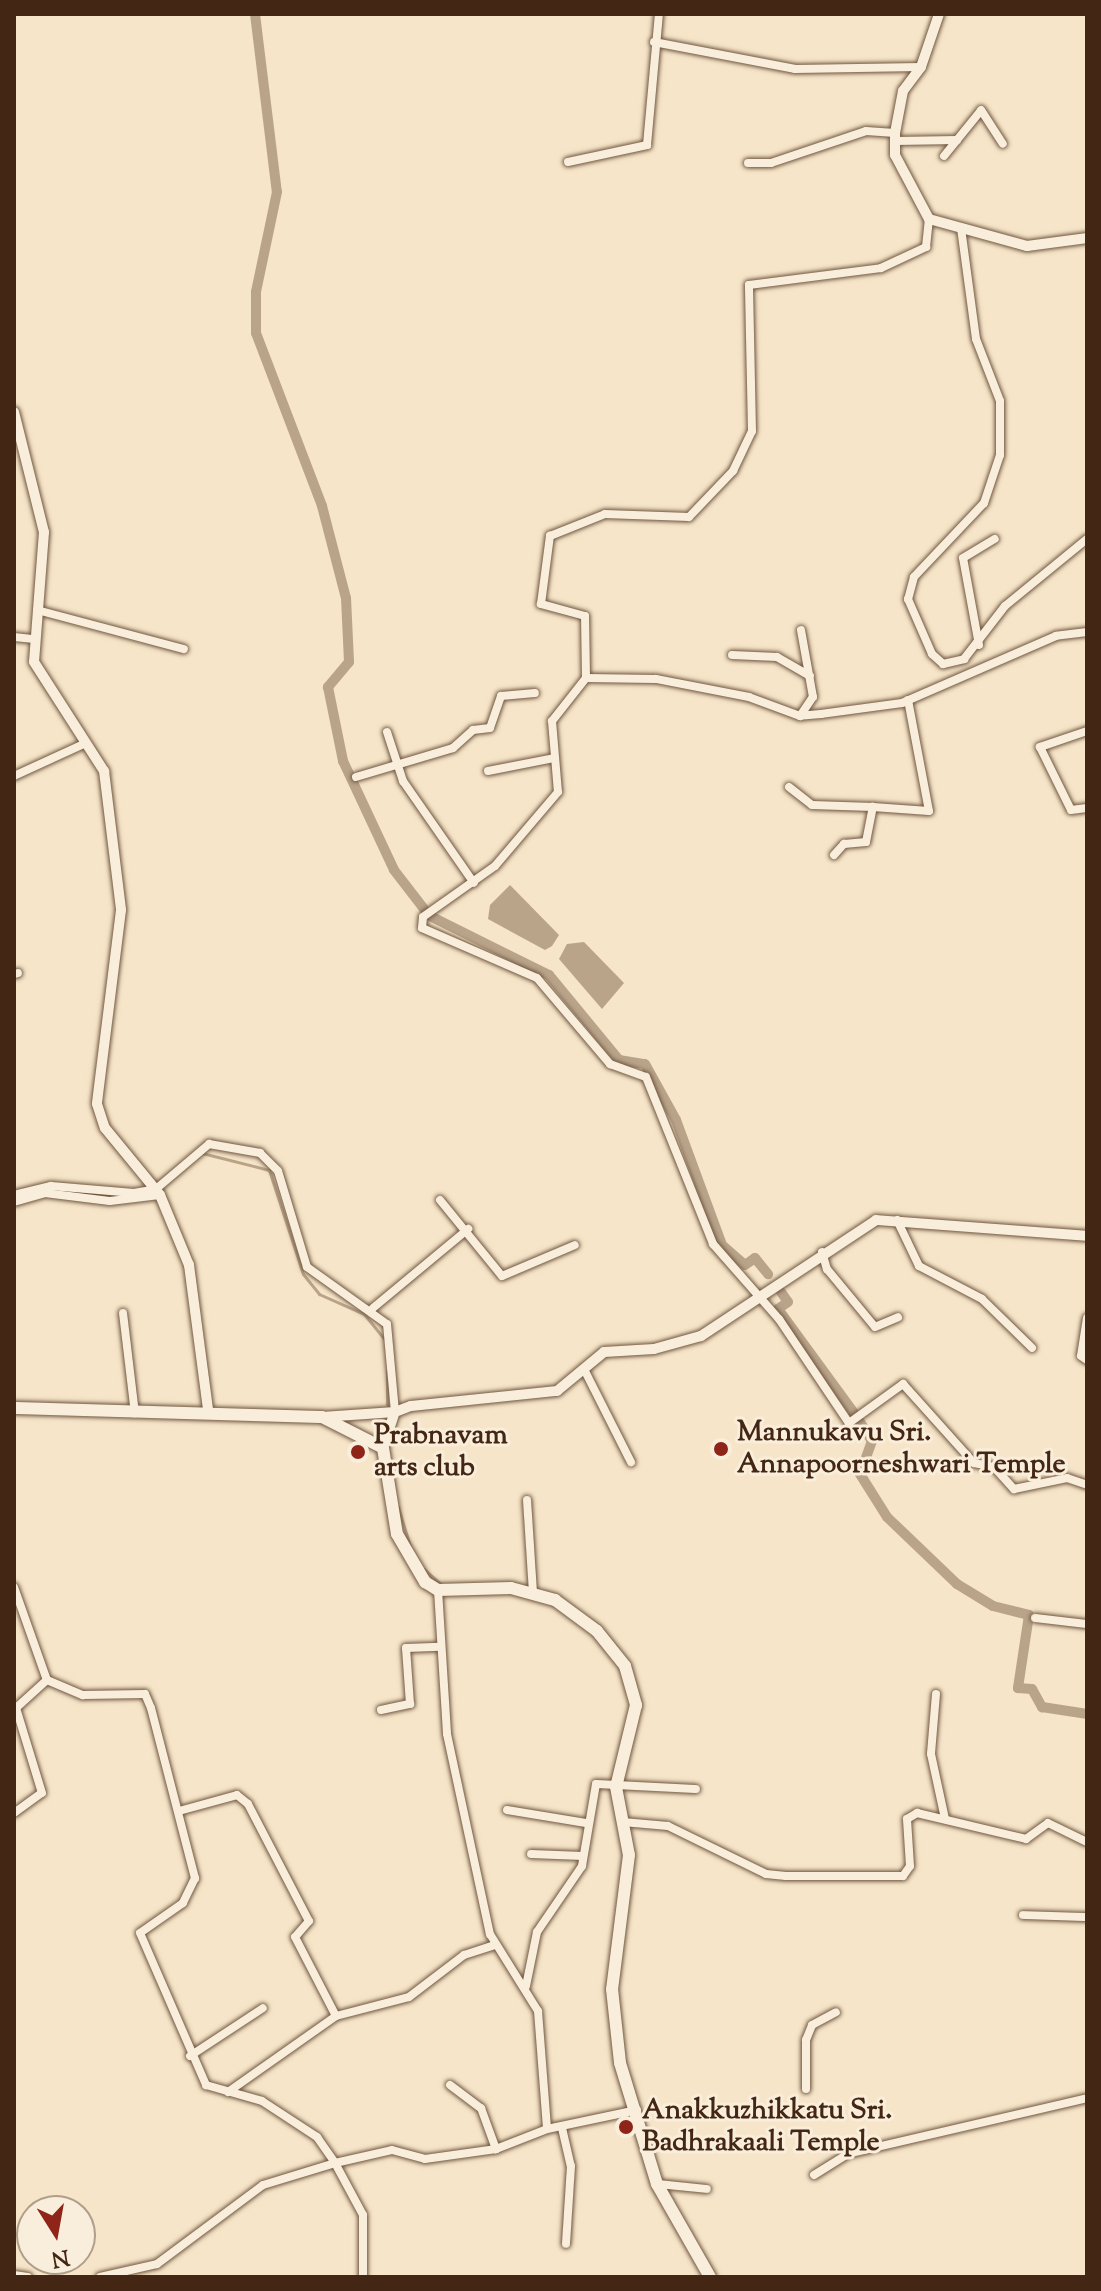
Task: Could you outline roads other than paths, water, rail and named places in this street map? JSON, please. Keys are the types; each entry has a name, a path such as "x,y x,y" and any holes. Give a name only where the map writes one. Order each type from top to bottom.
{"main road":[{"path":"14,1408 135,1413 208,1410 322,1417 383,1448 397,1534 414,1571 438,1590 533,1592 564,1605 625,1666 636,1705 616,1787 629,1855 613,2016 620,2063 638,2110 657,2184 710,2277"}],"street":[{"path":"568,162 647,145 654,42 659,14"},
{"path":"939,14 921,67 903,91 895,137 895,155 929,219 926,247 881,268 749,285 756,384 750,441 689,517 596,515 550,536 541,604 585,616 586,678 552,721 558,792 474,883 423,917 422,928 537,978 610,1064 646,1077 713,1244 764,1293 849,1423 903,1384 974,1463 994,1467 1014,1489 1067,1478 1087,1485"},
{"path":"654,42 795,69 921,67"},
{"path":"944,156 981,110 1003,144"},
{"path":"748,163 786,159 866,131 895,137 957,140"},
{"path":"929,219 1027,246 1087,238"},
{"path":"961,228 976,339 1000,401 1000,455 984,503 914,577 908,599 920,635 943,664 964,659 979,645 1005,606 1087,539"},
{"path":"14,412 42,516 37,610 32,639 34,662 104,771 121,910 97,1104 105,1128 158,1192 189,1265 208,1410"},
{"path":"979,645 963,558 995,539"},
{"path":"37,610 184,649"},
{"path":"800,716 813,697 801,630"},
{"path":"586,678 656,679 749,697 800,716 908,700 1056,636 1087,632"},
{"path":"14,637 32,639"},
{"path":"732,655 777,657 810,676"},
{"path":"356,777 398,766 490,728 501,696 535,693"},
{"path":"789,787 812,805 929,811 908,700"},
{"path":"1087,731 1040,747 1071,810 1087,808"},
{"path":"387,732 398,766 437,837 474,883"},
{"path":"14,776 86,743"},
{"path":"488,771 554,758"},
{"path":"834,855 844,844 866,842 873,807"},
{"path":"14,1202 45,1193 110,1201 158,1192 209,1144 260,1153 278,1171 307,1267 373,1308 392,1335 395,1412 383,1448"},
{"path":"14,1195 51,1186 109,1194 158,1192"},
{"path":"440,1200 468,1229 502,1276 575,1245"},
{"path":"322,1417 526,1399 586,1373 604,1352 654,1349 701,1336 821,1251 876,1220 1087,1236"},
{"path":"897,1220 919,1266 982,1299 1032,1348"},
{"path":"373,1308 468,1229"},
{"path":"821,1251 827,1269 875,1327 898,1317"},
{"path":"123,1313 135,1413"},
{"path":"1087,1318 1081,1356 1087,1360"},
{"path":"586,1373 631,1462"},
{"path":"527,1500 533,1592"},
{"path":"14,1587 47,1680 83,1695 145,1694 179,1811 195,1888 140,1933 190,2056 206,2085 262,2101 317,2137 335,2163 363,2215 363,2276"},
{"path":"438,1590 447,1734 494,1945 526,1987 540,2024 547,2129"},
{"path":"1035,1618 1087,1624"},
{"path":"381,1710 410,1704 406,1648 440,1647"},
{"path":"14,1813 42,1793 16,1708 47,1680"},
{"path":"936,1694 931,1754 945,1819"},
{"path":"526,1987 537,1932 583,1856 586,1823 596,1784 696,1789"},
{"path":"179,1811 237,1795 248,1804 309,1921 295,1937 336,2016"},
{"path":"507,1810 586,1823"},
{"path":"623,1822 668,1826 766,1874 903,1876 910,1866 907,1819 945,1819 1026,1839 1048,1823 1087,1842"},
{"path":"531,1854 583,1856"},
{"path":"1023,1915 1087,1917"},
{"path":"228,2092 336,2016 409,1997 464,1955 494,1945"},
{"path":"190,2056 263,2008"},
{"path":"806,2089 806,2040 812,2025 836,2012"},
{"path":"450,2085 481,2108 496,2149"},
{"path":"814,2175 847,2154 1087,2098"},
{"path":"100,2277 157,2264 263,2185 392,2150 425,2159 496,2149 547,2129 638,2110"},
{"path":"562,2128 571,2166 566,2244"},
{"path":"657,2184 707,2189"},
{"path":"14,2275 28,2277"}],"waterway":[{"path":"255,14 277,192 256,292 256,333 322,506 346,598 349,662 328,687 343,761 394,870 424,909"},
{"path":"432,917 549,975 619,1060 645,1064 676,1120 722,1245 745,1265 755,1258 768,1274"},
{"path":"202,1153 269,1170 303,1274 319,1294 364,1314 385,1340"},
{"path":"74,1192 118,1195"},
{"path":"781,1292 788,1302 778,1309 854,1413"},
{"path":"387,1371 387,1404"},
{"path":"860,1422 872,1441 860,1474 887,1517 957,1584 993,1606 1029,1615 1018,1688 1032,1689 1042,1707 1087,1714"},
{"path":"398,1507 410,1546"},
{"path":"424,1569 442,1585"}],"place":[{"name":"Mannukavu Sri. Annapoorneshwari Temple","path":"721,1449"},
{"name":"Prabnavam arts club","path":"358,1452"},
{"name":"Anakkuzhikkatu Sri. Badhrakaali Temple","path":"626,2127"}]}
